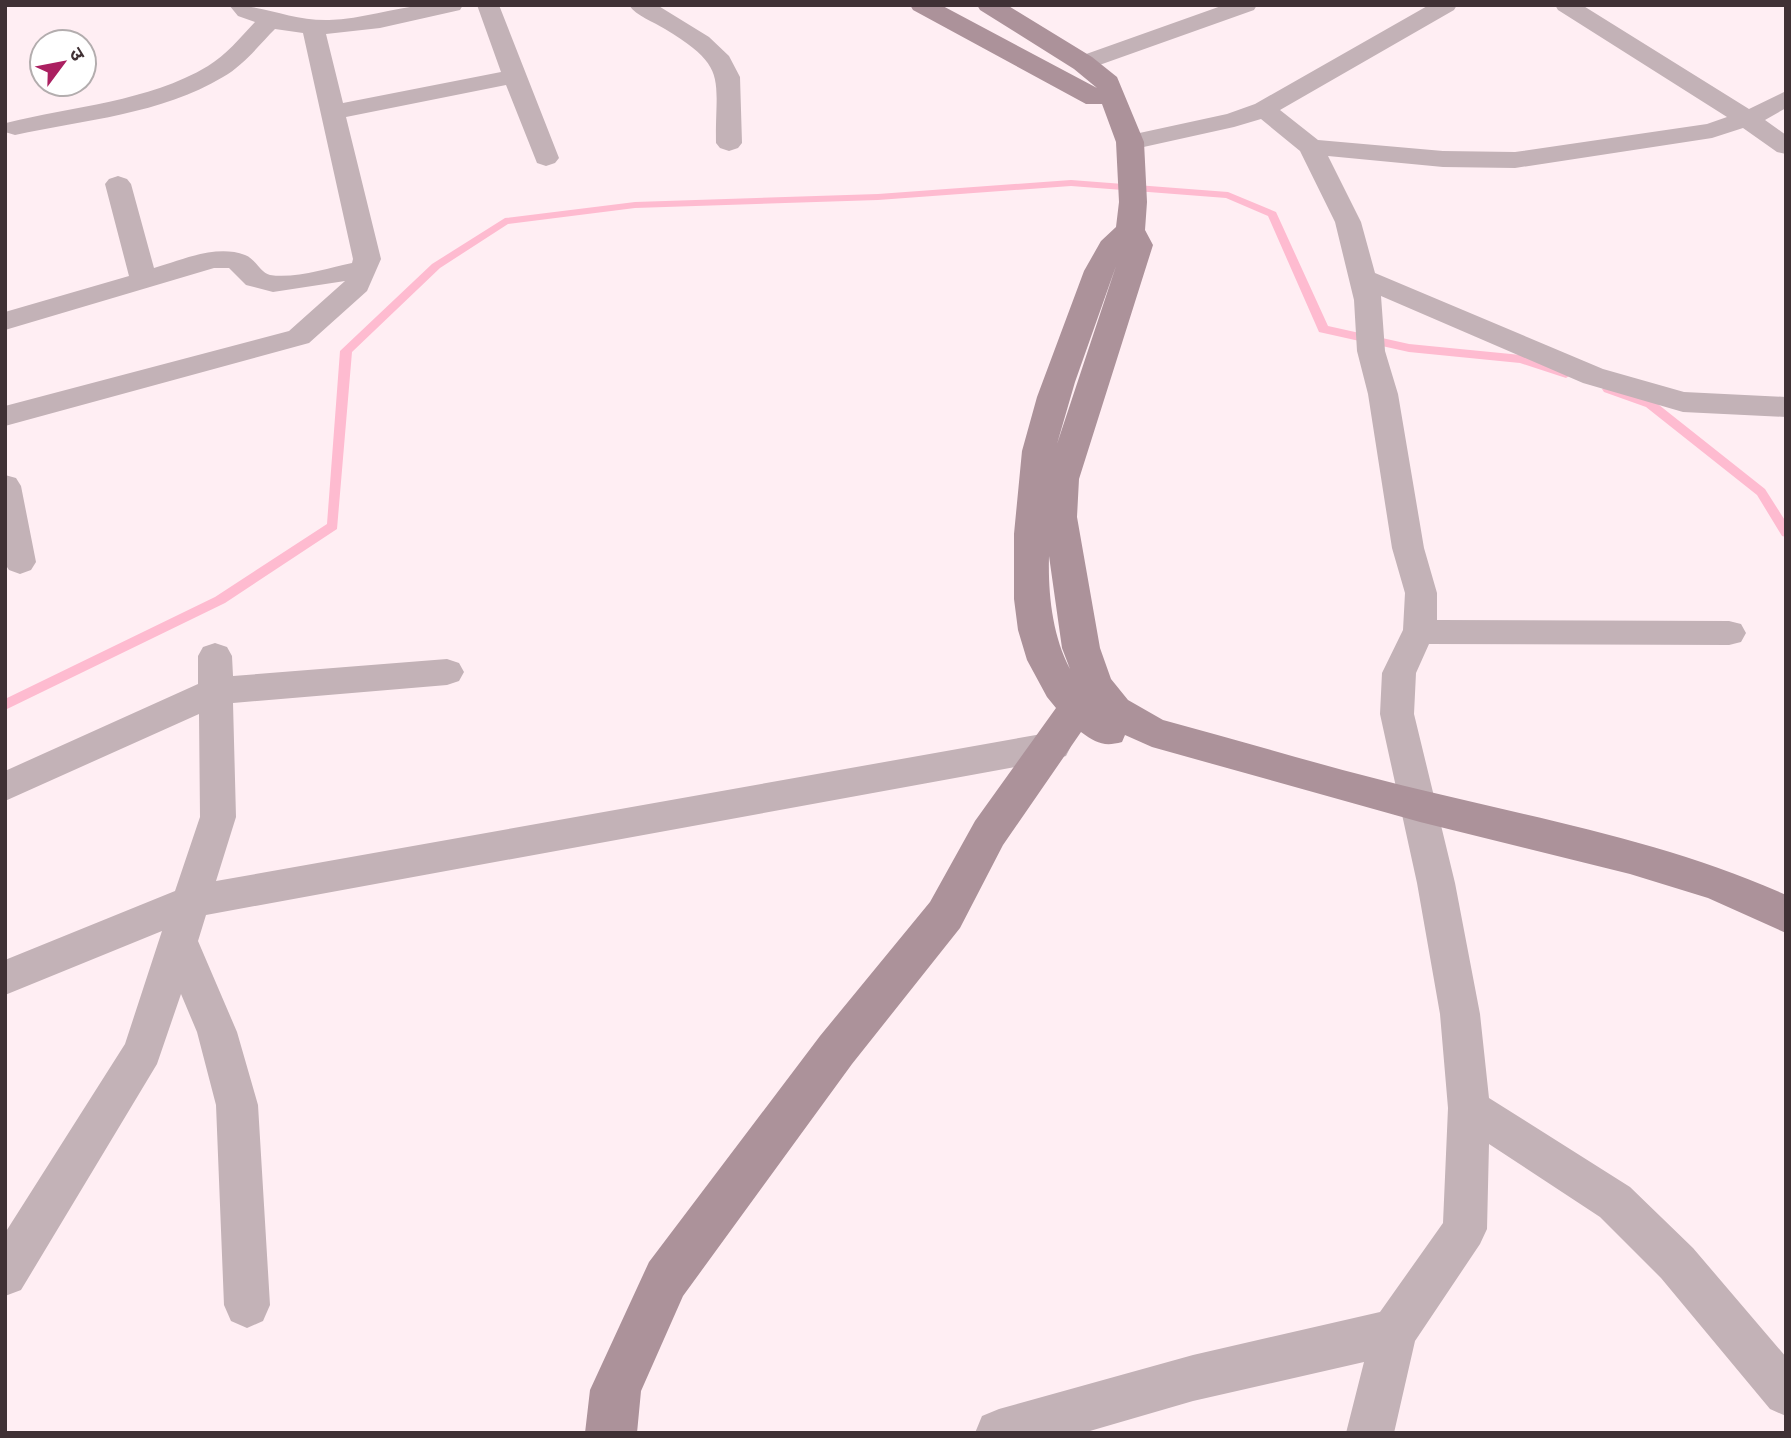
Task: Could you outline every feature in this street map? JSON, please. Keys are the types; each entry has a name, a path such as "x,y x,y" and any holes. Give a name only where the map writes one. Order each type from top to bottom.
{"street":[{"path":"240,5 242,10 270,21 313,28 389,20 452,5"},
{"path":"488,5 546,158"},
{"path":"640,5 681,29 712,53 728,74 729,143"},
{"path":"922,5 1119,110"},
{"path":"989,5 1083,63 1108,83 1119,110 1130,154 1132,216 1104,262 1066,361 1040,445 1029,558 1036,635 1056,680 1152,732 1423,820 1713,906 1786,940"},
{"path":"1083,63 1246,5"},
{"path":"1130,154 1264,110 1446,5"},
{"path":"1566,5 1747,119 1786,147"},
{"path":"15,128 189,86 218,71 270,21"},
{"path":"5,416 299,337 357,285 367,259 313,28"},
{"path":"333,112 515,75"},
{"path":"1311,147 1443,159 1515,160 1712,131 1747,119 1786,98"},
{"path":"1264,110 1311,147 1348,222 1366,289 1371,351 1383,394 1408,548 1421,593 1420,632 1399,673 1397,714 1423,820 1460,1014 1469,1108 1465,1229 1394,1332 1370,1433"},
{"path":"118,184 144,281"},
{"path":"5,321 212,260 239,260 261,282 276,284 363,269"},
{"path":"1366,289 1593,376 1683,402 1786,407"},
{"path":"5,486 20,562"},
{"path":"1420,632 1729,633"},
{"path":"5,787 216,673 447,672"},
{"path":"5,1274 143,1051 218,817 216,673"},
{"path":"611,1433 616,1390 666,1279 836,1050 945,915 989,833 1086,696"},
{"path":"5,978 184,921 1053,746"},
{"path":"1423,820 1643,861 1718,884 1786,915"},
{"path":"184,921 237,1105 247,1305"},
{"path":"1469,1108 1615,1202 1677,1263 1786,1393"},
{"path":"999,1433 1193,1378 1394,1332"}],"waterway":[{"path":"5,705 220,600 333,526 346,351 436,266 505,221 635,205 878,197 1071,183 1228,195 1272,214 1323,329 1409,348 1521,359 1566,374"},
{"path":"1608,389 1650,404 1761,492 1786,533"}]}
